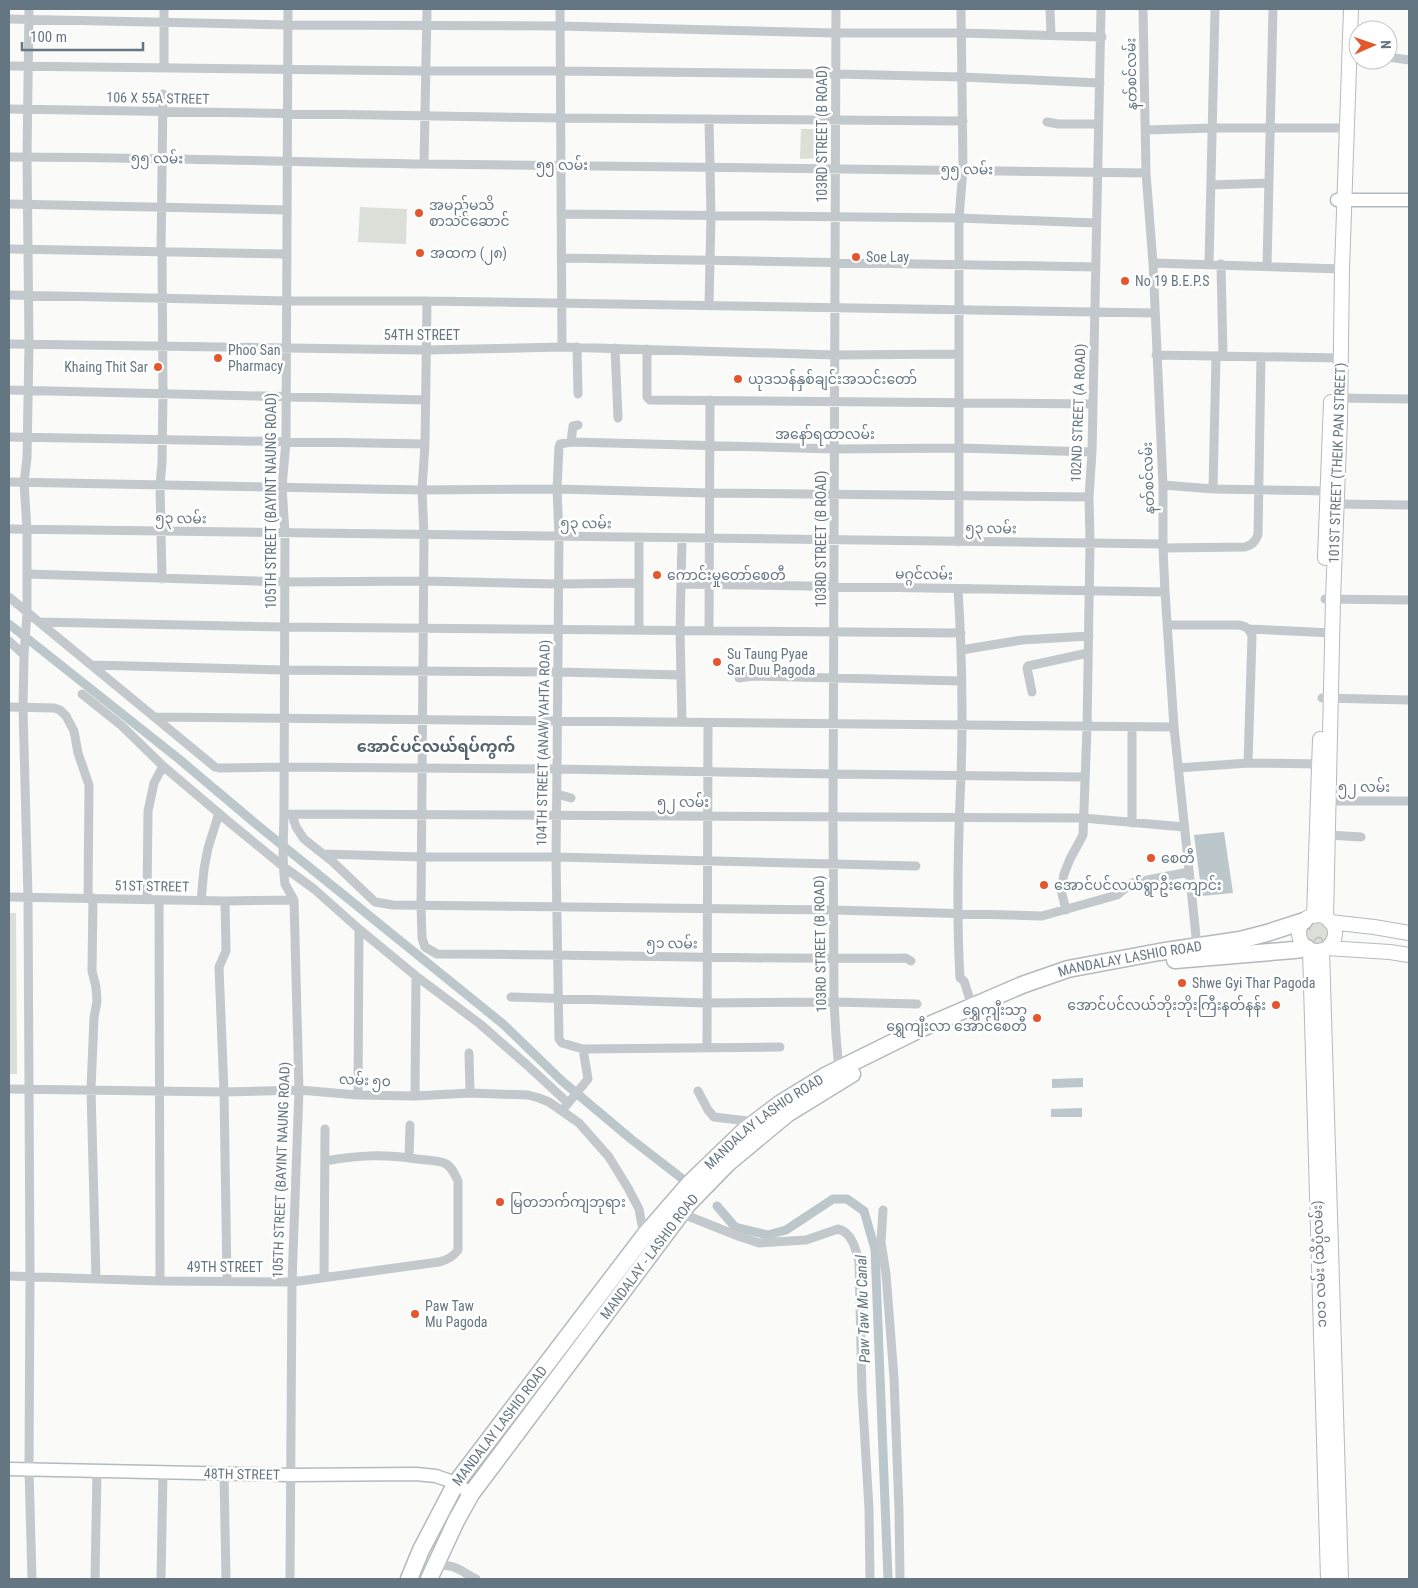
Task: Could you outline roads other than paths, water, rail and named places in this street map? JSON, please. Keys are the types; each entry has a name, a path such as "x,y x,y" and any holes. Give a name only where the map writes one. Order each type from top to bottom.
{"highway":[{"name":"MANDALAY LASHIO ROAD","path":"409,1579 428,1536 456,1483 644,1236 675,1210 690,1183 744,1131 781,1103 841,1074 878,1049 972,1006 1022,985 1068,969 1240,940 1319,919"},
{"name":"MANDALAY - LASHIO ROAD","path":"432,1572 472,1494 675,1210 688,1204 728,1163 767,1129 841,1074 1023,995 1068,980 1118,969 1182,959 1317,949"},
{"path":"428,1536 444,1547"}],"main road":[{"name":"101ST STREET (THEIK PAN STREET)","path":"1319,919 1334,495 1338,268 1344,128 1343,9"},
{"name":"101ST STREET (THEIK PAN STREET)","path":"1344,128 1352,70"},
{"path":"1341,200 1409,200"},
{"name":"101ST STREET (THEIK PAN STREET)","path":"1319,919 1328,835 1323,801"},
{"path":"1409,934 1374,926 1319,919 1300,928 1302,942 1317,949 1390,952 1409,955"},
{"path":"1317,949 1332,944 1335,932 1319,919"},
{"name":"၁၀၁ လမ်း (သိပ္ပံလမ်း)","path":"1317,949 1328,1579"},
{"name":"၁၀၁ လမ်း (သိပ္ပံလမ်း)","path":"1317,949 1341,1579"},
{"name":"48TH STREET","path":"9,1470 97,1470 290,1476 416,1474 436,1476 456,1483 472,1494"}],"street":[{"path":"29,9 27,458 24,482 27,530 27,616 23,708 28,897 29,1470 32,1579"},
{"path":"164,9 164,68"},
{"name":"105TH STREET (BAYINT NAUNG ROAD)","path":"288,9 286,441 282,487 285,533 284,767 288,814 284,827 283,855 285,884 294,900 299,1090 292,1282 290,1579"},
{"path":"424,164 426,9"},
{"path":"560,9 562,347"},
{"name":"103RD STREET (B ROAD)","path":"836,9 833,910 834,1002 841,1074"},
{"path":"959,542 959,218 964,169 961,9"},
{"path":"1050,9 1050,35"},
{"name":"102ND STREET (A ROAD)","path":"1066,910 1061,890 1064,874 1082,835 1087,728 1089,497 1096,312 1101,9"},
{"name":"နတ်စင်လမ်း","path":"1143,9 1146,173 1153,263 1163,485 1162,546 1174,727 1197,946"},
{"path":"1209,264 1215,9"},
{"path":"1267,266 1273,9"},
{"path":"9,19 288,25 560,26 1102,37"},
{"path":"9,66 836,74 1100,83"},
{"path":"162,578 160,484 163,393 161,207 163,94"},
{"name":"106 X 55A STREET","path":"9,109 560,118 963,121"},
{"path":"709,119 709,306"},
{"path":"1047,122 1058,124 1098,124"},
{"path":"1146,130 1344,128"},
{"name":"၅၅ လမ်း","path":"9,157 1146,173"},
{"path":"1211,185 1270,183"},
{"path":"9,204 287,210"},
{"path":"561,214 959,218 1096,223"},
{"path":"9,250 286,254"},
{"path":"562,258 1096,267"},
{"path":"1153,263 1338,268"},
{"path":"1213,489 1221,264"},
{"path":"9,295 286,301 427,301 1155,313"},
{"path":"421,905 424,627 422,490 425,444 427,301"},
{"name":"54TH STREET","path":"9,344 426,350 577,347 835,355 959,354"},
{"path":"577,347 578,394"},
{"path":"615,348 618,418"},
{"path":"647,349 648,399 1093,404"},
{"path":"1156,355 1336,358"},
{"path":"1258,489 1261,357"},
{"path":"9,390 426,400"},
{"path":"1336,398 1409,399"},
{"path":"709,631 710,400"},
{"path":"571,442 573,426 578,425"},
{"path":"9,436 425,444"},
{"name":"အနော်ရထာလမ်း","path":"559,447 560,444 571,442 835,449 960,448 1092,452"},
{"name":"104TH STREET (ANAW YAHTA ROAD)","path":"559,447 557,489 557,998 559,1039 562,1043 583,1049"},
{"path":"9,482 422,490 557,489 709,493 1089,497"},
{"path":"1163,485 1213,489 1258,489 1334,495 1409,506"},
{"name":"၅၃ လမ်း","path":"9,529 1250,546 1258,535 1258,489"},
{"path":"639,538 639,630"},
{"path":"682,538 680,630 682,722"},
{"path":"27,574 284,582 639,583"},
{"name":"မဂ္ဂင်လမ်း","path":"682,584 1165,592"},
{"path":"958,589 962,725 958,817 960,978 964,981 972,1006"},
{"path":"9,597 27,616 39,622 91,666 215,766 220,768 558,768 1085,777"},
{"path":"1329,599 1409,600"},
{"path":"39,622 284,627 960,633"},
{"path":"1168,625 1238,625 1250,629 1328,633"},
{"path":"1248,763 1252,636 1250,629"},
{"path":"961,650 1022,640 1088,636"},
{"path":"9,641 24,651"},
{"path":"1032,692 1028,666 1088,653"},
{"path":"91,666 681,675"},
{"path":"739,678 753,676 961,680"},
{"path":"82,694 122,726 163,766 284,867 314,889 416,976 480,1024 568,1103"},
{"path":"1326,698 1409,700"},
{"path":"9,707 54,708 60,710 70,721 88,785 92,972 97,1001 94,1018 92,1089 96,1279"},
{"path":"155,717 962,725 1087,728 1174,727"},
{"path":"708,723 708,1047"},
{"path":"1132,727 1132,823"},
{"path":"1178,768 1248,763 1324,764"},
{"path":"147,900 148,811 154,783 163,766"},
{"path":"557,794 571,798"},
{"name":"၅၂ လမ်း","path":"1323,801 1409,801"},
{"path":"201,901 208,848 219,813"},
{"path":"288,814 304,839 324,854 375,902 393,904 707,910 833,910 1042,916 1117,895 1132,883 1189,872"},
{"name":"၅၂ လမ်း","path":"288,814 1083,818 1184,828"},
{"path":"1328,835 1361,837"},
{"path":"324,854 422,857 556,857 916,866"},
{"name":"51ST STREET","path":"9,897 201,901 294,900"},
{"path":"159,900 160,1281"},
{"path":"225,901 226,952 219,966 224,1092 227,1280"},
{"name":"၅၁ လမ်း","path":"421,905 422,938 425,946 437,954 557,954 708,958 906,958 912,962"},
{"path":"358,1095 359,929"},
{"path":"415,1096 416,976"},
{"path":"511,998 917,1004"},
{"path":"562,1111 587,1082 588,1075 583,1049 780,1046"},
{"path":"469,1053 470,1093"},
{"name":"လမ်း ၅၀","path":"9,1089 224,1092 299,1090 358,1095 415,1096 470,1093 528,1095 549,1102 579,1123 609,1157 639,1210 644,1236"},
{"path":"698,1092 714,1117 756,1122"},
{"path":"325,1161 357,1155 376,1154 408,1157 410,1125"},
{"path":"324,1277 325,1129"},
{"name":"49TH STREET","path":"9,1276 160,1281 227,1280 292,1282 447,1260 453,1257 458,1250 458,1182 454,1172 445,1164 408,1157"},
{"path":"675,1210 760,1243 806,1240 838,1229 850,1237 859,1262 870,1579"},
{"path":"883,1210 881,1242 886,1274 894,1378 900,1579"},
{"path":"95,1579 97,1470"},
{"path":"161,1579 163,1472"},
{"path":"224,1474 226,1579"},
{"path":"432,1572 447,1564 456,1566 462,1576 476,1579"}],"waterway":[{"path":"9,624 179,759 256,824 503,1024 562,1081 631,1139 684,1180"},
{"name":"Paw Taw Mu Canal","path":"717,1206 735,1227 768,1235 786,1230 833,1199 847,1199 864,1211 875,1249 888,1579"}],"place":[{"name":"အမည်မသိ စာသင်ဆောင်","path":"419,213"},
{"name":"အထက (၂၈)","path":"420,253"},
{"name":"Soe Lay","path":"856,257"},
{"name":"No 19 B.E.P.S","path":"1125,281"},
{"name":"Phoo San Pharmacy","path":"218,358"},
{"name":"Khaing Thit Sar","path":"158,367"},
{"name":"ယုဒသန်နှစ်ချင်းအသင်းတော်","path":"738,379"},
{"name":"ကောင်းမှုတော်စေတီ","path":"657,575"},
{"name":"Su Taung Pyae Sar Duu Pagoda","path":"717,662"},
{"name":"စေတီ","path":"1151,858"},
{"name":"အောင်ပင်လယ်ရွာဦးကျောင်း","path":"1044,885"},
{"name":"Shwe Gyi Thar Pagoda","path":"1182,983"},
{"name":"အောင်ပင်လယ်ဘိုးဘိုးကြီးနတ်နန်း","path":"1276,1005"},
{"name":"ရွှေကျီးသာ ရွှေကျီးလာ အောင်စေတီ","path":"1037,1018"},
{"name":"မြတဘက်ကျဘုရား","path":"500,1202"},
{"name":"Paw Taw Mu Pagoda","path":"415,1314"}],"district":[{"name":"အောင်ပင်လယ်ရပ်ကွက်","path":"436,746"}]}
